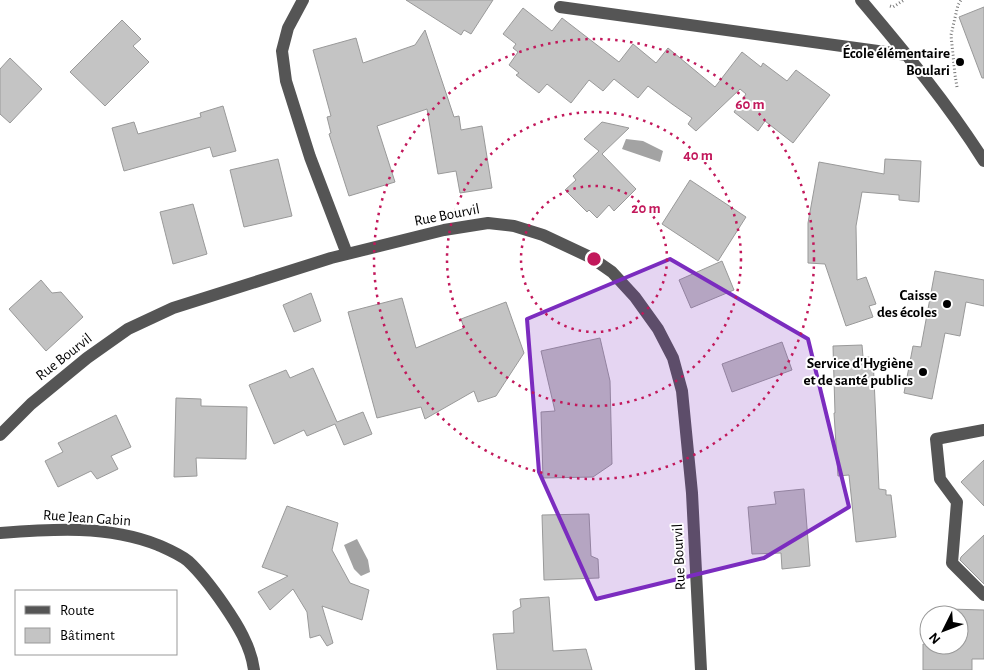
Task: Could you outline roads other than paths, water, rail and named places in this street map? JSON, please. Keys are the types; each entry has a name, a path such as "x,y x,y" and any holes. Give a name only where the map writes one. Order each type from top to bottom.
{"street":[{"path":"303,0 288,28 282,51 286,81 310,157 347,254"},
{"path":"861,0 907,55 966,132 984,161"},
{"path":"560,8 907,55"},
{"name":"Rue Bourvil","path":"0,435 30,404 86,358 128,329 173,308 331,258 444,230 488,223 514,226 543,235 592,258 612,272 635,296 658,329 673,358 682,391 692,502 701,670"},
{"path":"984,430 936,439 940,479 957,502 952,563 984,595"},
{"name":"Rue Jean Gabin","path":"0,533 51,529 117,533 142,538 166,549 186,560 206,580 231,615 245,641 254,670"}],"place":[{"name":"École élémentaire Boulari","path":"960,62"},
{"name":"Caisse des écoles","path":"947,304"},
{"name":"Service d'Hygiène et de santé publics","path":"923,372"}]}
